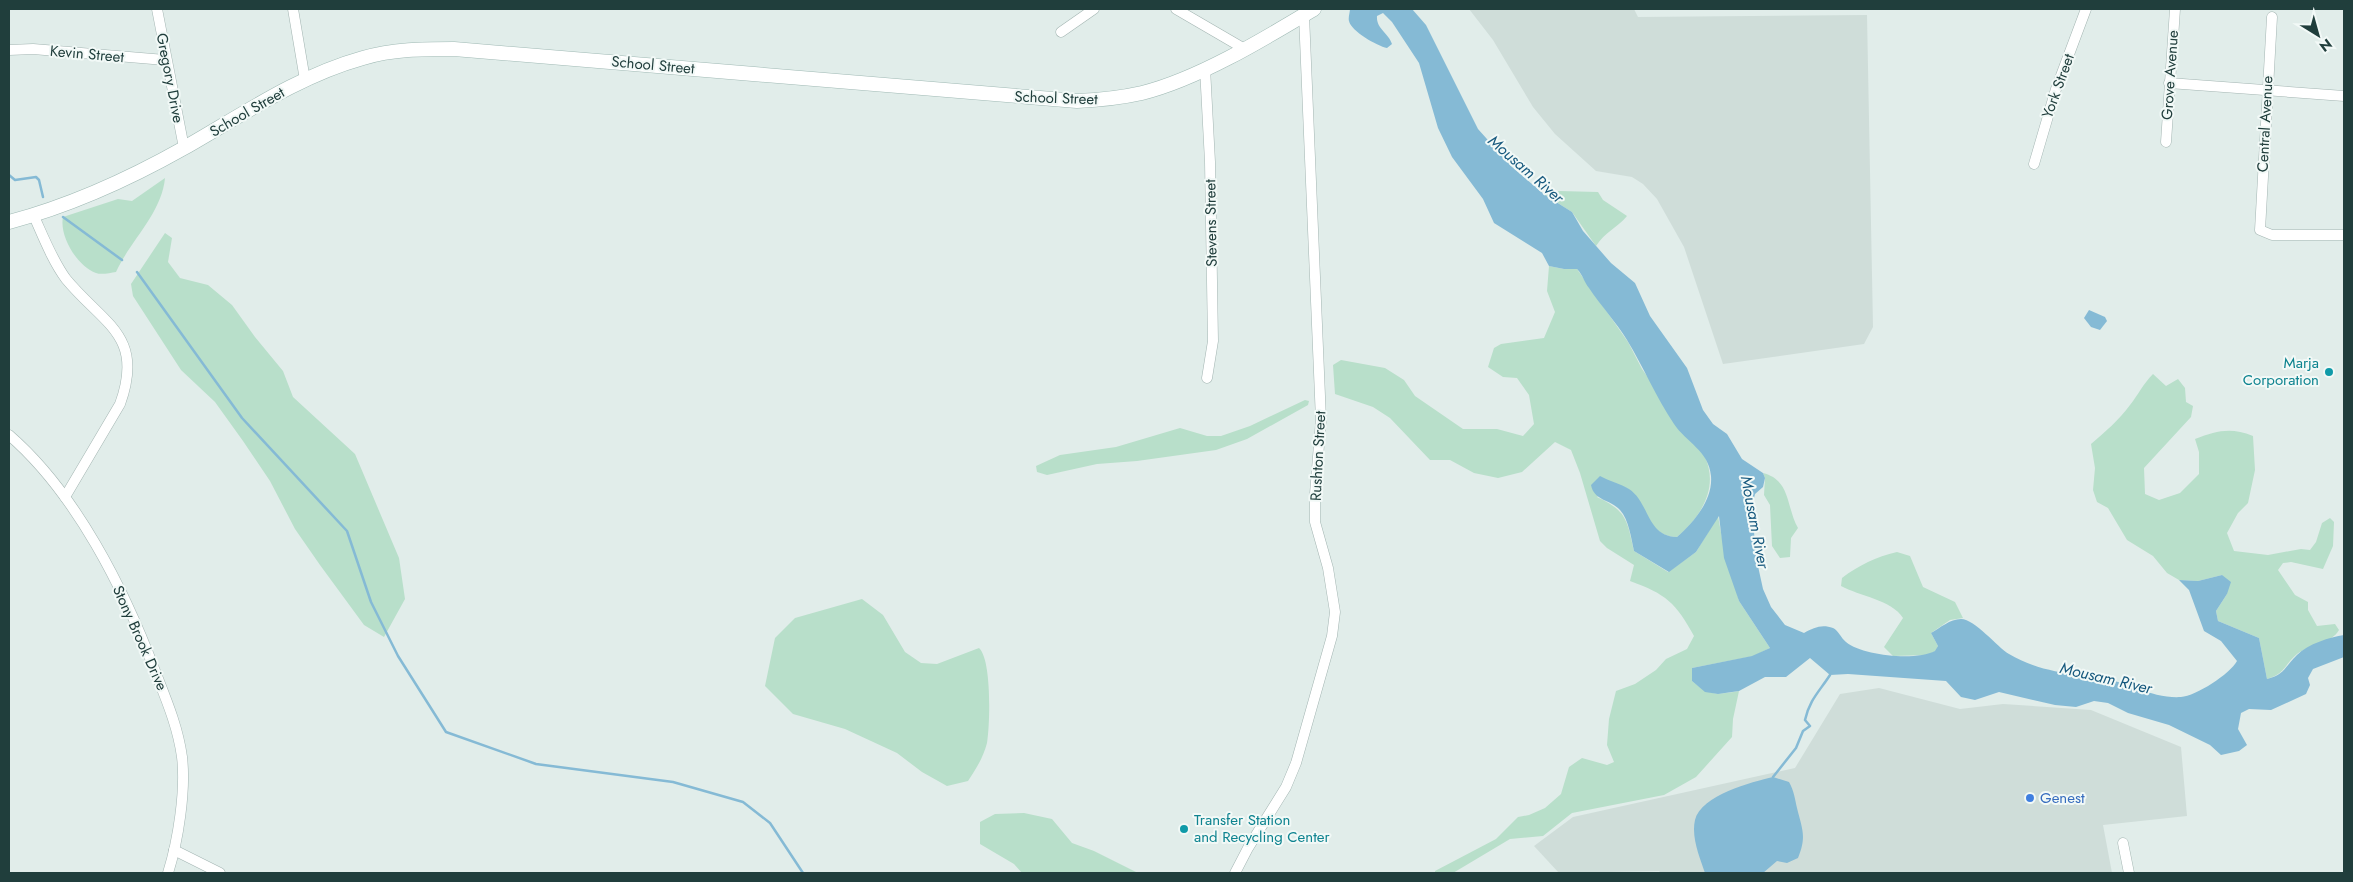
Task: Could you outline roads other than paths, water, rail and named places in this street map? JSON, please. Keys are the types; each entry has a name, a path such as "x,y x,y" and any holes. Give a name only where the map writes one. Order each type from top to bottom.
{"street":[{"name":"Gregory Drive","path":"157,9 165,60 184,148"},
{"path":"293,9 305,80"},
{"path":"1061,32 1094,9"},
{"path":"1176,9 1243,48"},
{"name":"York Street","path":"2034,164 2056,89 2086,9"},
{"name":"Grove Avenue","path":"2166,142 2175,9"},
{"name":"School Street","path":"9,222 103,188 184,148 245,111 305,80 354,61 393,51 454,49 1077,101 1112,99 1143,93 1205,68 1309,12"},
{"name":"Rushton Street","path":"1235,873 1248,848 1286,787 1296,763 1330,644 1335,612 1328,568 1315,522 1315,494 1321,420 1309,12"},
{"name":"Central Avenue","path":"2272,17 2260,230 2272,235 2344,236"},
{"name":"Kevin Street","path":"9,50 33,49 165,60"},
{"name":"Stevens Street","path":"1205,68 1210,162 1213,324 1213,341 1207,378"},
{"path":"2169,83 2344,96"},
{"path":"34,214 55,261 67,279 109,320 120,338 128,363 126,388 120,404 65,497"},
{"name":"Stony Brook Drive","path":"9,435 65,497 122,592 139,629 168,704 180,744 183,775 174,850 168,873"},
{"path":"2123,843 2129,873"},
{"path":"174,850 220,873"}],"water":[{"path":"1350,9 1412,9 1426,25 1478,129 1512,167 1545,195 1572,212 1583,231 1611,263 1635,283 1650,316 1687,368 1703,410 1713,424 1727,434 1742,459 1763,473 1765,478 1763,487 1755,494 1752,506 1756,557 1763,589 1771,607 1785,625 1804,633 1825,626 1835,629 1846,642 1864,651 1890,656 1915,656 1935,651 1938,646 1931,633 1957,619 1967,620 2009,654 2042,668 2060,672 2097,675 2150,693 2181,697 2195,693 2212,684 2237,661 2221,641 2204,631 2189,590 2179,580 2198,581 2222,575 2231,582 2227,594 2216,611 2218,621 2259,638 2267,679 2281,673 2302,651 2332,637 2344,635 2344,657 2313,669 2308,678 2310,685 2306,694 2271,710 2249,709 2241,713 2238,729 2247,745 2239,751 2221,755 2210,745 2169,725 2128,713 2108,703 2094,701 2076,707 2055,705 1999,692 1975,700 1961,697 1946,681 1848,674 1830,675 1810,658 1786,677 1765,677 1739,691 1718,694 1705,692 1692,681 1692,668 1752,656 1770,648 1739,601 1724,558 1719,516 1696,552 1669,572 1634,551 1623,514 1616,506 1595,494 1591,485 1600,476 1629,489 1641,502 1649,518 1659,531 1677,537 1690,525 1706,502 1711,485 1711,476 1706,460 1702,453 1674,424 1627,340 1587,286 1577,269 1549,266 1542,253 1494,223 1483,199 1452,157 1438,128 1419,63 1392,22 1383,13 1377,16 1378,24 1392,44 1387,48 1383,47 1354,29 1349,21"},
{"path":"2089,310 2105,317 2107,321 2100,330 2091,327 2084,318"},
{"path":"1773,777 1789,782 1793,792 1803,833 1798,858 1787,863 1777,861 1763,873 1705,873 1694,833 1695,820 1699,811 1707,803 1728,791"}],"waterway":[{"path":"9,175 15,180 36,177 39,180 43,197"},
{"path":"63,217 122,260"},
{"path":"137,272 242,418 347,531 371,602 398,656 446,732 536,764 673,782 743,802 770,823 803,873"},
{"path":"1773,777 1796,748 1803,731 1810,726 1805,720 1809,706 1830,675"}],"place":[{"name":"Marja Corporation","path":"2329,372"},
{"name":"Genest","path":"2030,798"},
{"name":"Transfer Station and Recycling Center","path":"1184,829"}],"water label":[{"name":"Mousam River","path":"1526,169"},
{"name":"Mousam River","path":"1755,522"},
{"name":"Mousam River","path":"2106,678"}]}
